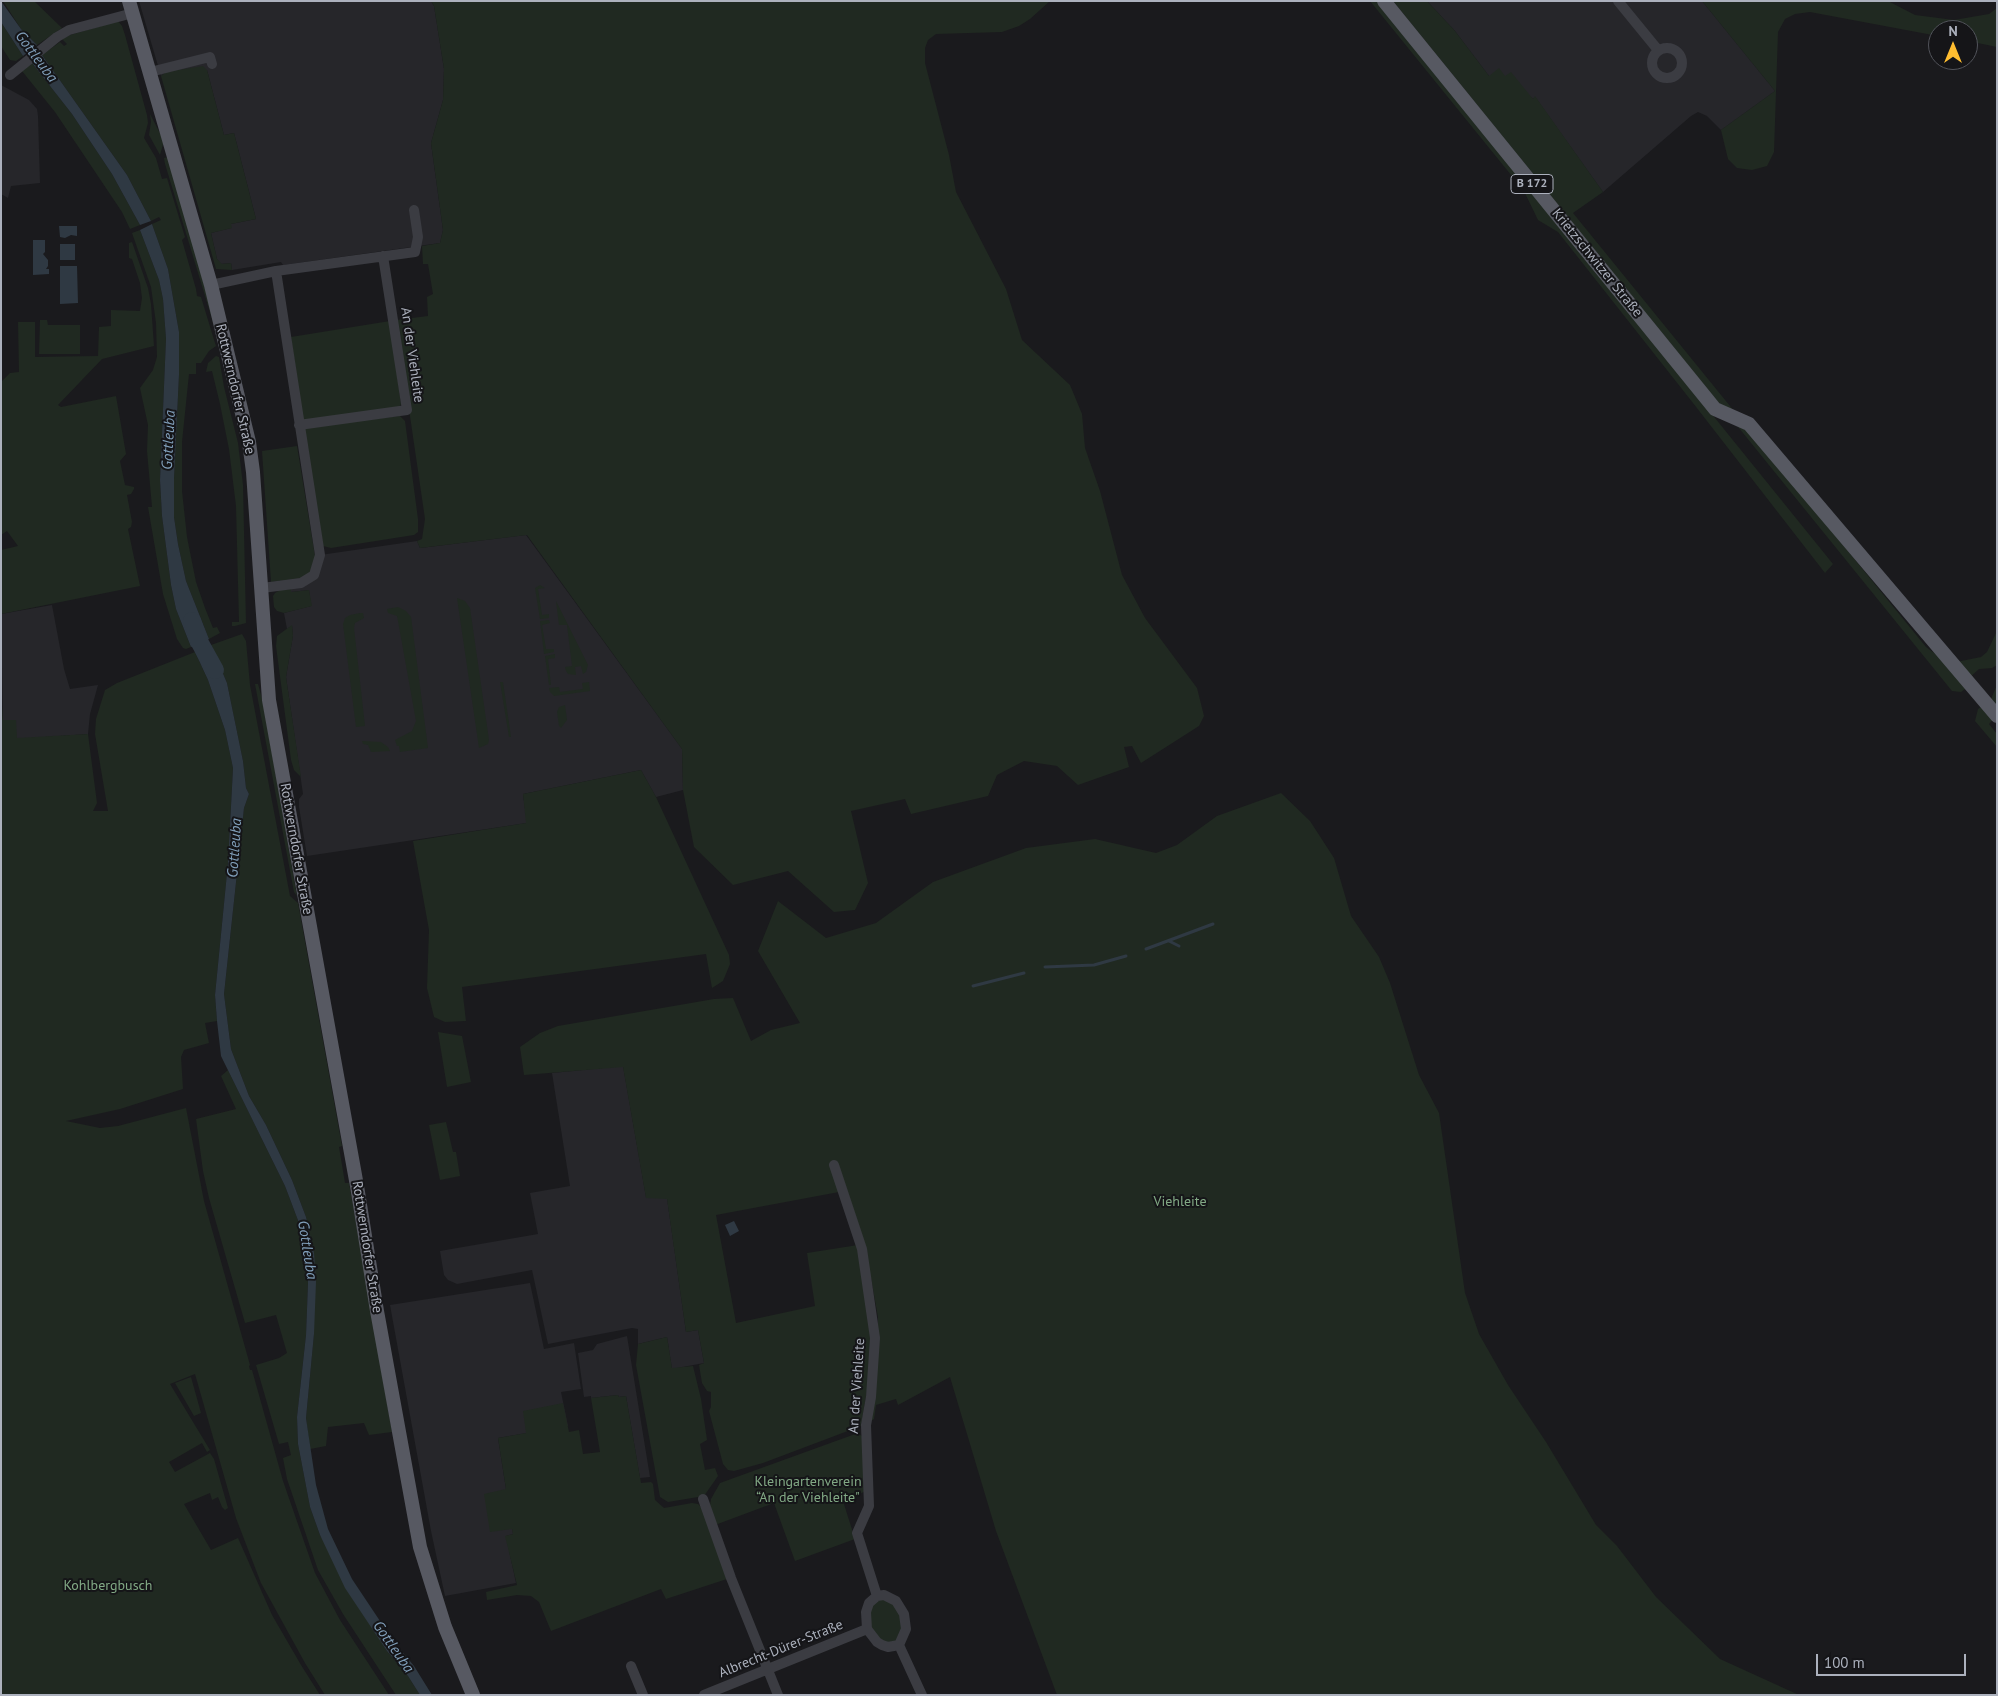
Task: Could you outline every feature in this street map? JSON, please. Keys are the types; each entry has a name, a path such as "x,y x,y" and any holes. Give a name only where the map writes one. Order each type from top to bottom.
{"main road":[{"name":"Krietzschwitzer Straße","path":"1384,1 1715,409 1749,424 1997,716"},
{"name":"Rottwerndorfer Straße","path":"131,7 211,285 249,442 270,708 413,1511 420,1547 433,1592 473,1695"}],"street":[{"path":"1618,1 1658,50"},
{"path":"10,75 48,44 69,30 131,7"},
{"path":"150,72 210,57 212,64"},
{"path":"211,285 276,271 415,252 418,237 414,210"},
{"name":"An der Viehleite","path":"299,425 407,410 383,256"},
{"path":"262,588 301,583 314,575 320,555 276,271"},
{"name":"An der Viehleite","path":"834,1165 862,1249 875,1338 871,1397 866,1425 869,1506 857,1533 877,1596"},
{"path":"704,1499 731,1578 778,1695"},
{"path":"899,1645 882,1646 868,1629 866,1622 867,1608 872,1598 890,1596 896,1601 904,1614 906,1629 899,1645 922,1695"},
{"name":"Albrecht-Dürer-Straße","path":"704,1695 868,1629"},
{"path":"631,1666 643,1695"}],"shaded area":[{"path":"139,1 431,1 434,6 444,69 443,100 431,143 443,230 440,243 283,265 281,262 232,270 231,263 221,264 217,259 211,233 231,228 231,224 256,219 234,133 224,135 207,70 166,72 161,76"},
{"path":"1427,1 1702,1 1775,91 1721,130 1707,116 1698,112 1691,116 1603,192 1535,97 1533,99 1505,76 1489,76 1455,31"},
{"path":"1,85 29,100 37,109 38,116 40,183 11,186 8,198 1,194"},
{"path":"526,535 682,749 683,790 656,797 641,770 523,794 527,823 307,856 299,807 299,799 303,794 286,677 293,635 292,626 287,629 284,613 311,606 309,590 291,592 279,581 315,556 417,541 420,548"},
{"path":"52,605 64,669 70,689 98,685 90,714 88,734 17,739 3,720 1,614"},
{"path":"623,1066 646,1197 667,1198 686,1332 698,1330 704,1363 672,1369 667,1337 638,1344 638,1329 632,1328 548,1344 532,1270 457,1284 448,1280 444,1275 440,1251 538,1234 530,1193 570,1186 552,1073"},
{"path":"530,1283 544,1349 574,1343 581,1389 561,1392 568,1426 498,1438 513,1534 506,1536 516,1583 445,1596 431,1531 390,1305"},
{"path":"627,1336 650,1477 640,1478 626,1396 584,1397 578,1353 593,1350 597,1344"}],"green space":[{"path":"3,1 34,1 62,28 37,45 21,29"},
{"path":"431,1 1050,1 1030,19 1019,26 1002,32 936,34 928,40 925,48 925,63 949,155 956,192 1006,289 1022,340 1070,385 1082,414 1085,448 1100,491 1122,575 1145,618 1197,688 1204,716 1199,726 1141,763 1132,746 1124,747 1129,767 1078,785 1057,766 1024,761 997,775 988,796 911,814 905,799 851,811 868,883 855,910 834,912 788,871 733,885 694,847 683,790 682,749 527,535 420,548 417,541 422,539 425,519 396,320 428,316 427,297 433,294 428,264 423,264 422,246 440,243 443,230 431,143 443,100 444,69 434,6"},
{"path":"1370,1 1378,1 1833,564 1825,573 1558,232 1538,220 1524,191"},
{"path":"1393,1 1427,1 1455,31 1489,76 1499,68 1505,76 1511,72 1533,99 1535,96 1603,192 1573,213 1926,647 1941,658 1956,662 1981,657 1987,652 1997,631 1997,665 1992,668 1979,669 1968,679 1965,689 1961,692 1952,691"},
{"path":"1702,1 1888,1 1915,15 1954,20 1928,20 1928,34 1810,12 1795,14 1785,19 1778,32 1774,152 1767,166 1752,170 1737,168 1728,159 1721,130 1775,91"},
{"path":"1997,8 1997,47 1978,43 1978,20 1954,20 1989,14"},
{"path":"118,21 125,35 147,115 148,123 144,138 156,158 162,179 167,178 185,237 182,240 197,296 201,297 216,346 209,351 201,363 196,363 196,374 189,374 182,442 182,491 187,537 196,582 213,628 217,627 220,633 209,639 186,581 174,517 179,332 168,269 152,224 161,220 159,217 151,221 127,175 42,55 60,42 64,46 67,44 62,39 70,35"},
{"path":"1,22 23,56 16,61 10,60 1,46"},
{"path":"32,63 72,114 112,174 140,225 130,229 122,212 55,112 22,71"},
{"path":"203,66 207,70 224,135 234,133 256,219 231,224 232,228 211,233 217,259 222,264 231,263 232,270 216,269 161,76 166,72"},
{"path":"150,114 164,141 160,155 149,135"},
{"path":"168,157 219,342 165,164 164,158"},
{"path":"140,230 159,280 163,299 166,339 160,480 162,516 176,609 191,647 186,649 183,648 177,639 163,594 148,507 152,507 147,451 148,425 140,388 153,370 157,357 156,323 151,287 132,233"},
{"path":"132,242 148,288 154,346 102,359 58,405 61,407 116,396 126,454 120,461 125,485 134,487 131,494 127,495 132,522 131,527 128,529 140,586 1,614 1,550 18,546 7,531 1,535 1,382 10,373 19,372 18,322 35,322 35,357 98,356 99,327 111,326 111,310 140,311 142,298 140,283 132,259 129,258 129,243"},
{"path":"40,320 47,320 48,325 80,325 80,354 39,354"},
{"path":"390,321 401,404 398,409 303,421 291,337"},
{"path":"216,356 219,357 224,387 238,443 243,485 246,623 235,626 232,626 232,622 239,622 236,506 229,449 220,404 212,371 206,372 208,363"},
{"path":"400,416 405,421 418,519 418,532 414,535 331,548 323,546 304,427"},
{"path":"297,446 315,556 311,572 301,578 271,582 262,451"},
{"path":"540,585 545,588 538,589 542,615 549,614 549,618 540,619 535,588"},
{"path":"291,589 291,592 309,590 312,606 284,613 277,611 274,607 273,596 280,590"},
{"path":"457,598 465,601 470,608 489,740 488,744 479,748"},
{"path":"556,601 588,665 586,672 583,674 581,666 575,667 576,675 568,674 566,671 565,667 572,666 567,625 559,625"},
{"path":"398,607 406,611 411,617 428,748 400,752 395,740 412,731 416,721 397,616 388,613 387,609"},
{"path":"363,613 364,618 355,623 354,628 365,726 356,727 343,624 345,618"},
{"path":"549,620 550,623 542,625 546,649 554,649 554,652 544,654 540,621"},
{"path":"292,625 293,636 286,677 301,777 294,770 291,760 276,646 277,636"},
{"path":"242,634 246,641 250,685 290,896 298,903 342,1146 339,1147 345,1183 349,1183 392,1432 369,1435 364,1423 328,1427 326,1446 310,1449 306,1418 314,1334 306,1217 292,1180 266,1125 249,1096 231,1049 224,994 244,808 249,794 246,788 243,761 227,683 211,645"},
{"name":"Kohlbergbusch","path":"195,652 208,680 225,730 233,768 228,863 215,995 217,1021 205,1023 209,1043 184,1050 181,1057 183,1089 120,1109 66,1121 100,1128 118,1126 186,1108 204,1201 250,1370 252,1370 283,1481 315,1573 340,1620 389,1695 325,1695 305,1663 261,1583 236,1518 195,1374 170,1384 210,1450 207,1452 202,1443 169,1462 175,1472 210,1453 214,1459 228,1508 225,1510 222,1507 218,1497 212,1500 210,1493 184,1504 211,1550 238,1538 272,1615 320,1695 1,1695 1,692 3,720 16,720 17,738 88,734 97,803 93,811 108,811 95,734 96,719 105,690 117,683"},
{"path":"555,654 555,658 548,659 551,685 549,685 545,656"},
{"path":"500,682 503,682 511,737 509,737"},
{"path":"589,682 590,691 554,696 549,688 559,687 560,692 583,689 582,683"},
{"path":"255,684 258,684 263,702 297,896 294,892"},
{"path":"1997,685 1997,715 1989,724 1997,734 1997,747 1975,721 1978,709 1991,699"},
{"path":"565,705 567,720 561,728 557,712 559,707"},
{"path":"362,741 381,742 390,751 371,752 368,745 363,744"},
{"path":"641,770 656,797 729,955 730,964 723,981 712,988 706,954 462,987 466,1021 445,1022 434,1017 427,988 429,930 413,841 526,823 523,794"},
{"name":"Viehleite","path":"1281,793 1310,821 1334,858 1351,916 1379,957 1390,983 1419,1075 1439,1113 1465,1293 1479,1334 1508,1385 1546,1442 1596,1525 1617,1546 1656,1597 1720,1659 1799,1695 1057,1695 996,1531 950,1377 898,1405 896,1399 876,1405 874,1419 871,1421 878,1317 871,1278 839,1192 716,1215 736,1323 815,1306 807,1253 858,1245 872,1338 872,1362 861,1426 763,1463 734,1471 728,1470 723,1464 709,1411 711,1407 711,1392 707,1391 702,1383 699,1365 704,1363 698,1330 686,1332 667,1199 646,1198 623,1067 524,1075 520,1047 540,1033 558,1026 714,999 733,998 751,1041 771,1030 800,1023 758,951 778,901 826,938 876,923 933,882 1026,848 1095,839 1156,853 1177,845 1217,816"},
{"path":"438,1032 462,1036 471,1082 447,1087"},
{"path":"228,1070 285,1186 299,1223 307,1262 306,1335 297,1417 298,1444 310,1507 320,1535 387,1651 408,1676 420,1695 396,1695 343,1614 318,1570 287,1479 283,1458 291,1455 288,1442 279,1444 256,1365 279,1358 287,1353 276,1315 245,1323 203,1171 196,1119 236,1109 221,1076"},
{"path":"446,1122 453,1152 456,1152 460,1176 440,1180 429,1125"},
{"path":"667,1337 672,1368 693,1366 701,1399 707,1440 700,1444 705,1470 715,1468 718,1476 704,1496 668,1502 660,1497 636,1365 638,1344"},
{"path":"191,1377 201,1413 194,1416 175,1383"},
{"path":"618,1395 619,1397 626,1396 641,1483 651,1482 653,1484 655,1500 664,1508 692,1503 698,1504 702,1508 727,1579 666,1599 661,1589 551,1631 539,1602 531,1596 517,1595 487,1600 486,1592 517,1585 505,1536 513,1534 512,1529 490,1532 484,1494 506,1489 498,1438 526,1433 523,1411 563,1403 569,1432 579,1430 583,1454 600,1452 591,1398"},
{"name":"Kleingartenverein “An der Viehleite\"","path":"858,1433 863,1437 866,1491 843,1501 855,1539 795,1561 774,1503 715,1525 710,1506 711,1499 720,1483"},
{"path":"884,1599 894,1603 904,1621 898,1642 883,1643 872,1629 870,1623 871,1606 874,1601"}],"water":[{"path":"1,1 21,29 37,45 23,56 1,22"},
{"path":"42,55 127,175 151,221 140,225 112,174 72,114 32,63"},
{"path":"152,224 168,269 179,332 174,517 186,581 209,639 191,647 176,609 162,516 160,480 166,339 163,299 159,280 140,230"},
{"path":"59,226 77,226 77,236 60,237"},
{"path":"33,240 45,240 45,252 43,254 48,260 46,269 49,269 49,274 33,275"},
{"path":"60,244 75,244 75,260 60,260"},
{"path":"60,266 77,266 78,303 60,304"},
{"path":"211,645 227,683 243,761 246,788 249,794 244,808 224,994 231,1049 249,1096 266,1125 292,1180 306,1217 314,1253 316,1282 314,1334 306,1418 316,1485 328,1529 352,1579 392,1639 414,1666 432,1695 420,1695 408,1676 387,1651 345,1588 320,1535 310,1507 298,1444 297,1417 306,1335 307,1262 299,1223 285,1186 221,1056 215,995 228,863 233,768 225,730 208,680 195,652"},
{"path":"734,1221 739,1231 730,1236 725,1225"}],"waterway":[{"name":"Gottleuba","path":"192,621 200,643 215,670"},
{"path":"1146,949 1213,924"},
{"path":"1169,941 1179,946"},
{"path":"1045,967 1094,965 1126,956"},
{"path":"973,986 1024,973"}]}
